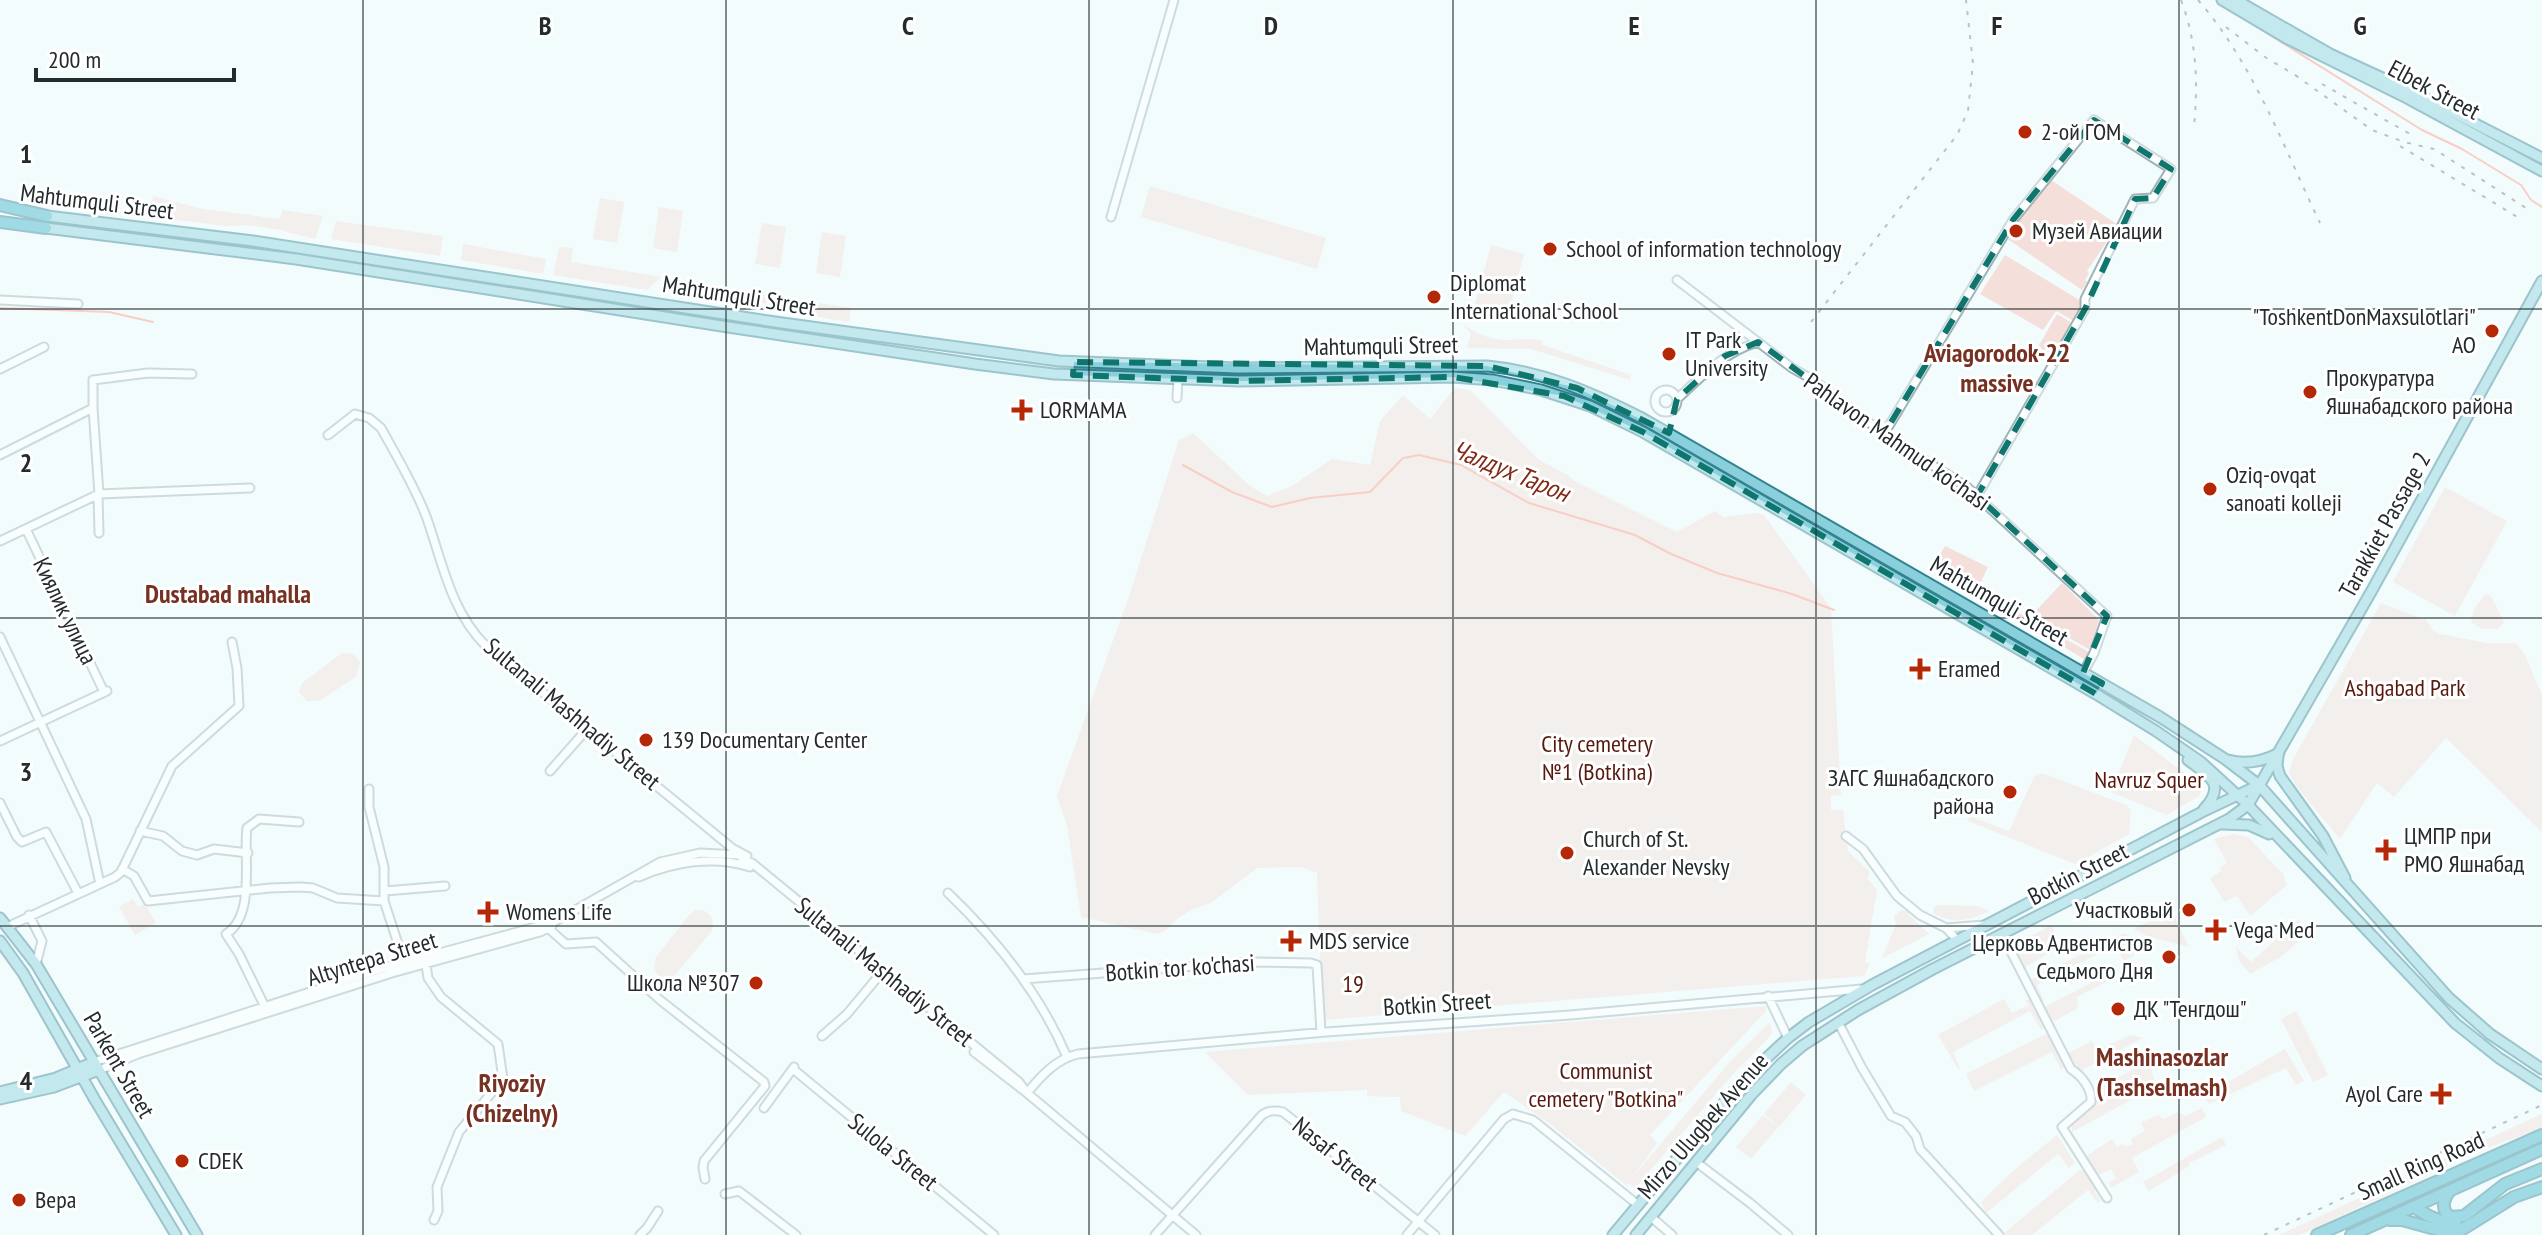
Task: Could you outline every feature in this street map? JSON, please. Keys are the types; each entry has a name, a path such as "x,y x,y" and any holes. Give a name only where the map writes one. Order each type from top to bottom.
{"highway":[{"name":"Mahtumquli Street","path":"0,208 46,222"},
{"name":"Mahtumquli Street","path":"0,224 46,222"},
{"name":"Small Ring Road","path":"2317,1235 2542,1135"},
{"name":"Small Ring Road","path":"2351,1235 2542,1149"},
{"path":"2414,1207 2426,1215 2449,1223 2456,1222 2505,1184 2542,1169"},
{"path":"2384,1221 2402,1220 2446,1232 2458,1232 2509,1200 2542,1187"},
{"path":"2449,1192 2443,1205 2446,1213 2455,1218 2464,1216"}],"main road":[{"name":"Elbek Street","path":"2222,0 2286,38 2407,98 2542,171"},
{"name":"Elbek Street","path":"2236,0 2330,54 2413,92 2542,158"},
{"name":"Mahtumquli Street","path":"46,222 253,241 573,302 975,364 1073,375 1239,381 1469,378 1525,386 1572,399 1654,438 2156,731"},
{"name":"Mahtumquli Street","path":"350,261 1074,362 1237,368 1499,367 1532,373 1577,388 1620,406 1664,431 2102,683 2225,759 2259,785 2353,893 2463,1011 2505,1045 2542,1069"},
{"name":"Tarakkiet Passage 2","path":"2248,805 2378,580 2542,281"},
{"path":"573,302 575,291"},
{"path":"1073,375 1074,362"},
{"path":"2096,694 2102,683"},
{"path":"2156,731 2214,772 2237,794 2455,1023 2491,1053 2542,1086"},
{"path":"2156,731 2213,781 2216,789 2214,796 2202,812"},
{"path":"2225,759 2248,763 2279,753"},
{"path":"2279,753 2277,766 2280,776 2323,836 2353,893"},
{"name":"Botkin Street","path":"1791,1036 1863,989 2259,785"},
{"name":"Botkin Street","path":"1802,1046 1899,987 2219,825 2248,805"},
{"path":"2219,825 2249,825 2282,843"},
{"path":"2066,883 2073,898"},
{"name":"Parkent Street","path":"3,922 36,964 197,1235"},
{"name":"Parkent Street","path":"0,941 23,973 176,1235"},
{"path":"1791,1036 1802,1046"},
{"name":"Mirzo Ulugbek Avenue","path":"1613,1235 1723,1102 1791,1036"},
{"name":"Mirzo Ulugbek Avenue","path":"1636,1235 1752,1094 1802,1046"},
{"name":"Altyntepa Street","path":"0,1099 54,1087 97,1066"},
{"name":"Altyntepa Street","path":"0,1092 80,1073"},
{"path":"1638,1205 1651,1217"}],"street":[{"path":"1111,217 1174,0"},
{"path":"1884,434 2013,220 2094,120 2171,169 2153,198 2135,199 2085,299 2085,309 1977,496"},
{"name":"Pahlavon Mahmud ko'chasi","path":"1677,280 1884,434 1977,496 2107,616 2083,673"},
{"path":"0,300 78,304"},
{"path":"1677,399 1666,390 1657,395 1655,401 1662,412 1669,412 1677,399 1725,356 1740,347 1758,342"},
{"path":"0,369 44,347"},
{"path":"99,533 92,383 95,379 148,373 192,374"},
{"path":"1177,398 1178,379"},
{"path":"0,455 93,408"},
{"path":"1664,431 1669,422 1669,412"},
{"name":"Sultanali Mashhadiy Street","path":"328,435 355,414 369,418 381,428 425,514 451,591 473,631 495,654 732,848 747,856"},
{"path":"0,541 98,494 250,488"},
{"name":"Киялик улица","path":"26,529 106,691 41,721"},
{"path":"0,637 86,819 100,884"},
{"path":"3,922 29,915 100,884 115,877 122,869 172,766 239,706 232,642"},
{"path":"0,741 41,721"},
{"path":"550,771 588,728"},
{"path":"369,789 369,807 384,867 384,901 404,962"},
{"path":"0,803 22,842 46,832 78,893"},
{"path":"266,1008 226,934 235,929 243,914 247,828 259,819 299,822"},
{"path":"140,831 163,836 182,851 197,855 214,849 248,853"},
{"path":"1846,836 1863,849 1897,896 1920,915 1946,928 1957,940"},
{"name":"Altyntepa Street","path":"266,1008 425,959 551,925 646,868 668,859 700,853 747,856"},
{"path":"747,856 750,867"},
{"name":"Sultаnali Mashhadiy Street","path":"747,856 742,859 752,863 881,973"},
{"name":"Altyntepa Street","path":"580,907 640,876 670,866 717,862 750,867"},
{"name":"Sultаnali Mashhadiy Street","path":"750,867 1196,1235"},
{"path":"122,869 134,876 148,901 301,887 313,888 337,898 384,901"},
{"path":"385,891 445,886"},
{"path":"948,893 1023,979 1056,1030 1067,1057 1049,1069 1027,1093"},
{"path":"29,915 42,941 36,964"},
{"path":"551,925 566,944 596,942 660,1000 765,1083 704,1161 705,1179"},
{"path":"1946,928 1986,925"},
{"path":"2002,934 2071,1069 2080,1075 2091,1095 2091,1102 2062,1127 2107,1198"},
{"path":"425,959 428,978 441,997 498,1044 503,1079 459,1132 437,1187 438,1211 434,1220"},
{"name":"Altyntepa Street","path":"97,1066 404,962 425,959"},
{"name":"Botkin tor ko'chasi","path":"1023,979 1250,962 1311,963 1317,965 1321,1032"},
{"path":"822,1036 847,1014 881,973"},
{"name":"Botkin Street","path":"1067,1057 1321,1032 1570,1015 1863,989"},
{"path":"1768,996 1791,1036"},
{"path":"1838,1022 1891,1116 1905,1122 1916,1136 1920,1149 1999,1235"},
{"name":"Sulola Street","path":"764,1108 794,1067 994,1235"},
{"name":"Nasaf Street","path":"1171,1215 1262,1115 1275,1110 1283,1112 1435,1235"},
{"path":"1407,1235 1504,1119 1513,1114 1533,1120 1638,1205"},
{"path":"1696,1162 1788,1235"},
{"path":"725,1194 739,1191 796,1235"},
{"path":"640,1235 658,1211"},
{"path":"1155,1235 1171,1215"},
{"path":"1651,1217 1672,1235"}],"highlighted area":[{"path":"2094,120 2171,169 2153,198 2135,199 2085,309 1977,496 2107,616 2083,673 2102,683 2096,694 1643,432 1564,396 1453,377 1239,381 1073,375 1074,362 1487,366 1577,388 1669,433 1677,399 1725,356 1758,342 1884,434 2013,220"}],"green space":[{"path":"2051,180 2118,225 2087,271 2087,282 2082,290 2006,238"},
{"path":"1150,186 1326,238 1317,269 1141,217"},
{"path":"153,196 203,209 279,219 283,210 323,216 315,239 247,225 227,226 150,217"},
{"path":"600,198 624,202 617,243 593,239"},
{"path":"659,207 683,211 677,252 653,248"},
{"path":"336,221 443,236 440,256 331,239"},
{"path":"762,223 786,227 780,268 755,264"},
{"path":"822,232 846,236 840,277 816,273"},
{"path":"463,244 546,259 543,274 461,260"},
{"path":"1491,245 1524,254 1508,314 1475,305"},
{"path":"559,247 573,248 571,262 661,277 647,290 553,275"},
{"path":"2005,255 2081,301 2082,308 2074,321 2056,311 2043,330 1980,294"},
{"path":"750,292 851,308 849,322 769,309"},
{"path":"2057,314 2072,323 2054,355 2038,347"},
{"path":"1461,323 1492,338 1542,341 1543,345 1631,375 1630,380 1531,349 1467,348 1471,333"},
{"name":"City cemetery №1 (Botkina)","path":"1455,388 1473,393 1539,460 1677,532 1715,511 1723,517 1764,515 1831,608 1841,795 1831,796 1831,810 1843,810 1848,851 1870,872 1867,878 1877,890 1865,962 1870,964 1864,976 1322,1020 1317,873 1301,867 1257,868 1211,903 1193,909 1157,934 1081,917 1067,826 1057,796 1129,596 1179,440 1193,433 1250,486 1267,496 1292,486 1332,459 1370,465 1380,421 1403,395 1430,419"},
{"path":"2445,487 2507,521 2455,616 2393,582"},
{"path":"1945,546 1988,567 1977,590 2089,652 2084,659 1932,569"},
{"path":"2062,583 2099,620 2090,650 2031,616"},
{"path":"2485,594 2491,596 2504,622 2498,629 2482,629 2471,622 2474,609"},
{"name":"Ashgabad Park","path":"2381,603 2426,620 2440,634 2487,643 2516,643 2525,655 2542,695 2542,832 2446,738 2394,797 2377,783 2340,839 2296,786 2289,773 2292,761"},
{"path":"342,653 354,654 360,662 356,677 319,701 307,701 299,692 302,683"},
{"name":"Navruz Squer","path":"2134,735 2199,784 2202,789 2199,796 2167,815 2111,792"},
{"path":"2042,773 2126,805 2131,810 2129,834 2075,864 1968,821 1970,816 2009,831 2034,777"},
{"path":"2233,834 2248,837 2283,874 2287,885 2250,916 2237,896 2224,902 2210,878 2227,863 2214,839"},
{"path":"133,899 138,907 145,904 156,923 135,935 119,907"},
{"path":"1977,906 1990,911 1955,920 1933,913 1934,907"},
{"path":"695,910 704,911 710,916 713,923 711,932 675,975 660,976 654,969 656,957"},
{"path":"1901,910 1909,911 1909,915 1929,934 1882,958 1896,924 1894,916"},
{"path":"2163,915 2175,918 2189,947 2135,930"},
{"path":"2298,920 2310,931 2282,956 2250,974 2239,961 2236,947 2251,962"},
{"path":"2051,925 2062,946 2025,967 2013,946"},
{"path":"2124,933 2138,943 2133,956 2124,961 2115,945 2037,985 2044,1001 2041,1002 2030,980"},
{"path":"2104,976 2107,982 2077,997 2078,1008 2051,1023 2043,1008"},
{"path":"2004,999 2012,1013 2027,1006 2030,1010 2026,1000 2030,999 2045,1028 2041,1030 2030,1011 1953,1052 1958,1069 1938,1035"},
{"name":"Communist cemetery \"Botkina\"","path":"1766,1006 1766,1011 1650,1135 1657,1143 1632,1178 1727,1065 1770,1022 1772,1034 1734,1073 1635,1188 1628,1183 1626,1185 1550,1124 1504,1092 1465,1136 1401,1111 1400,1097 1367,1096 1367,1090 1248,1095 1205,1052"},
{"path":"2296,1011 2328,1075 2313,1082 2281,1019"},
{"path":"2050,1034 2066,1067 2061,1069 2052,1052 1974,1091 1966,1074"},
{"path":"2131,1035 2143,1038 2080,1071 2068,1053 2092,1041 2097,1050"},
{"path":"2285,1049 2304,1081 2296,1085 2286,1068 2209,1104 2204,1096"},
{"path":"2149,1061 2156,1086 2072,1132 2072,1122 2095,1103 2092,1091"},
{"path":"1791,1082 1806,1095 1779,1127 1764,1114"},
{"path":"2202,1108 2206,1117 2132,1158 2139,1172 2111,1188 2108,1183 2116,1178 2111,1169 2097,1176 2085,1157 2112,1139 2117,1147 2133,1144 2131,1139 2145,1131 2141,1123 2158,1115 2164,1119 2178,1112 2186,1116"},
{"path":"2542,1114 2542,1128 2477,1152 2300,1235 2279,1235"},
{"path":"1763,1115 1778,1127 1751,1159 1736,1147"},
{"path":"2057,1135 2075,1163 2069,1168 2058,1154 1986,1213 1981,1202"},
{"path":"2222,1137 2226,1145 2189,1163 2189,1166 2149,1191 2143,1182"},
{"path":"2080,1170 2095,1187 2101,1201 2098,1203 2088,1190 2032,1235 2004,1233"}],"waterway":[{"path":"2254,25 2422,130 2462,149 2521,185 2531,200 2542,207"},
{"name":"Чалдух Тарон","path":"0,308 109,312 153,322"},
{"name":"Чалдух Тарон","path":"1183,465 1232,492 1272,507 1310,498 1370,492 1403,458 1419,455 1461,465 1529,503 1635,535 1717,573 1792,594 1834,610"}],"railway":[{"path":"1811,322 1957,135 1968,111 1973,63 1966,0"},
{"path":"2181,0 2195,63 2194,127"},
{"path":"2198,0 2218,25 2251,78 2320,223"},
{"path":"2226,27 2265,57 2305,81"},
{"path":"2295,75 2372,130 2434,149 2526,208"},
{"path":"2322,84 2410,134"},
{"path":"2400,146 2519,218"},
{"path":"2264,1235 2542,1105"}],"place":[{"name":"2-ой ГОМ","path":"2025,132"},
{"name":"Музей Авиации","path":"2016,231"},
{"name":"School of information technology","path":"1550,249"},
{"name":"Diplomat International School","path":"1434,297"},
{"name":"\"ToshkentDonMaxsulotlari\" AO","path":"2492,331"},
{"name":"IT Park University","path":"1669,354"},
{"name":"Прокуратура Яшнабадского района","path":"2310,392"},
{"name":"LORMAMA","path":"1022,410"},
{"name":"Oziq-ovqat sanoati kolleji","path":"2210,489"},
{"name":"Eramed","path":"1920,669"},
{"name":"139 Documentary Center","path":"646,740"},
{"name":"ЗАГС Яшнабадского района","path":"2010,792"},
{"name":"ЦМПР при РМО Яшнабад","path":"2386,850"},
{"name":"Church of St. Alexander Nevsky","path":"1567,853"},
{"name":"Участковый","path":"2189,910"},
{"name":"Womens Life","path":"488,912"},
{"name":"Vega Med","path":"2216,930"},
{"name":"MDS service","path":"1291,941"},
{"name":"Церковь Адвентистов Седьмого Дня","path":"2169,957"},
{"name":"Школа №307","path":"756,983"},
{"name":"ДК \"Тенгдош\"","path":"2118,1009"},
{"name":"Ayol Care","path":"2441,1094"},
{"name":"CDEK","path":"182,1161"},
{"name":"Вера","path":"19,1200"}],"district":[{"name":"Aviagorodok-22 massive","path":"1997,368"},
{"name":"Dustabad mahalla","path":"228,594"},
{"name":"Mashinasozlar (Tashselmash)","path":"2162,1072"},
{"name":"Riyoziy (Chizelny)","path":"512,1098"}],"park label":[{"name":"19","path":"1353,984"}]}
